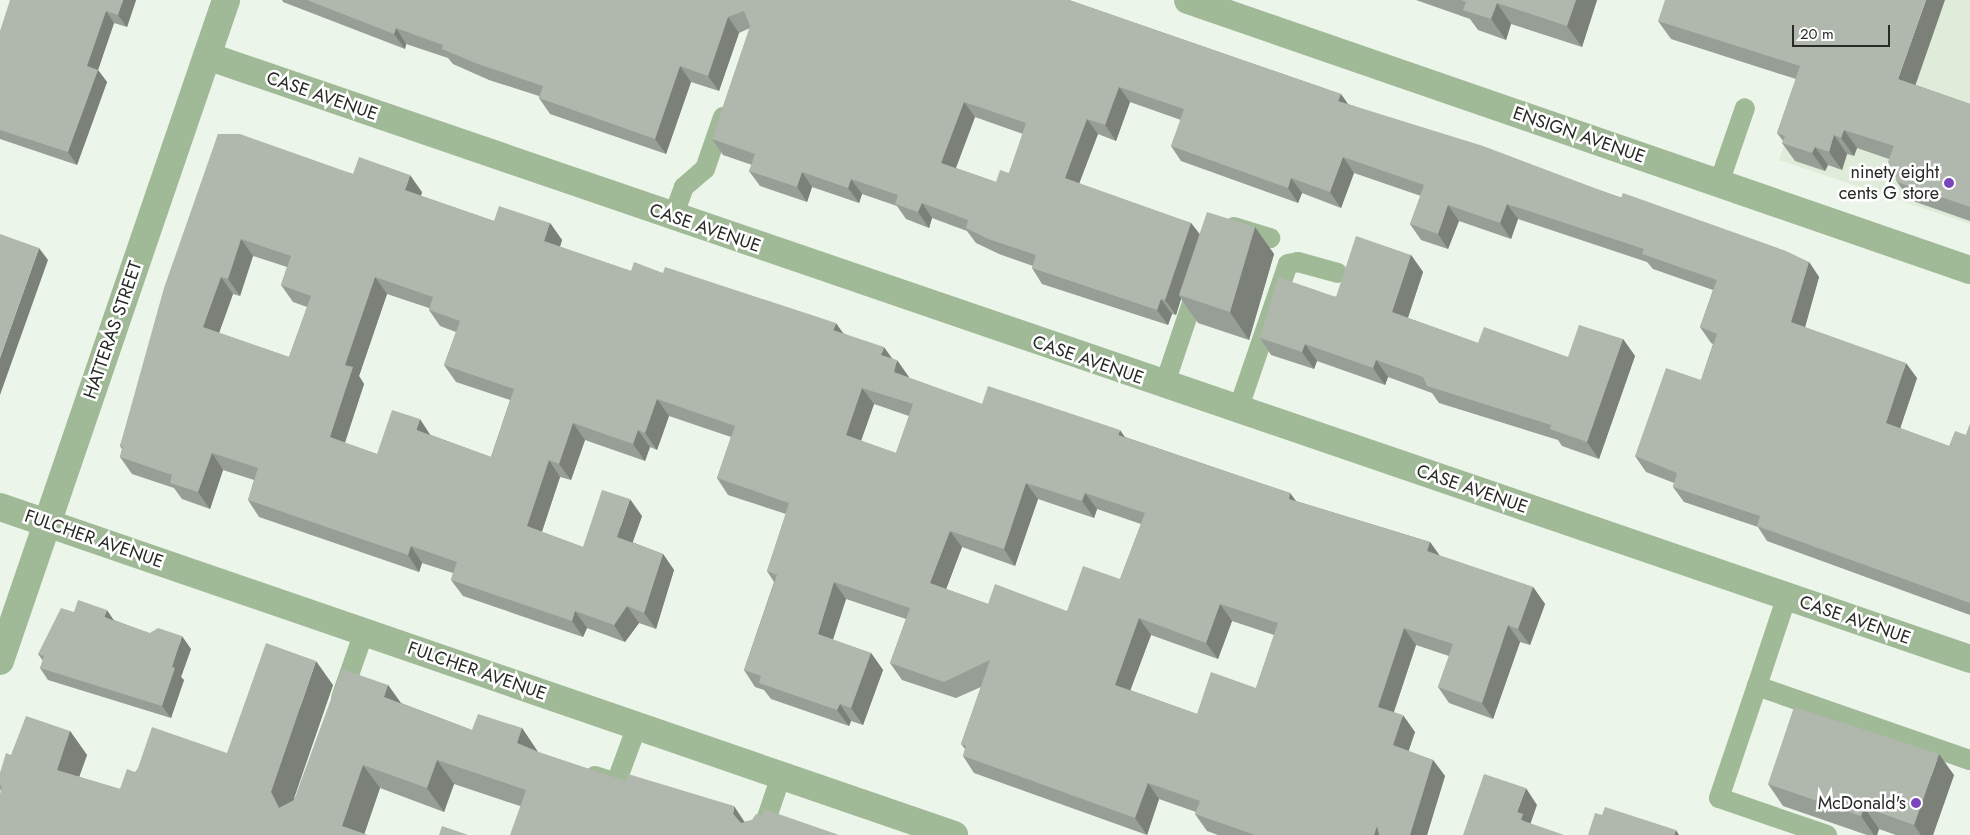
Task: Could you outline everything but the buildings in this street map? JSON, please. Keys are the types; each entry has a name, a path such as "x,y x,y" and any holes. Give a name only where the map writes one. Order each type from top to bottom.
{"street":[{"name":"HATTERAS STREET","path":"0,661 226,0"},
{"name":"ENSIGN AVENUE","path":"1188,0 1970,270"},
{"name":"CASE AVENUE","path":"207,56 1164,386 1970,659"},
{"name":"FULCHER AVENUE","path":"0,507 954,835"}],"lane":[{"path":"673,218 684,187 705,169 729,99"},
{"path":"1719,184 1746,108"},
{"path":"1216,235 1219,226 1224,224 1270,238"},
{"path":"1238,410 1288,264 1298,262 1338,273"},
{"path":"1164,386 1206,263"},
{"path":"1787,596 1719,798 1827,835"},
{"path":"335,717 364,632"},
{"path":"1757,686 1970,760"},
{"path":"579,771 616,784 637,726"},
{"path":"761,835 782,776"}],"shaded area":[{"path":"1834,0 1970,0 1970,224 1779,160"}],"place":[{"name":"ninety eight cents G store","path":"1949,183"},
{"name":"McDonald's","path":"1916,803"}]}
